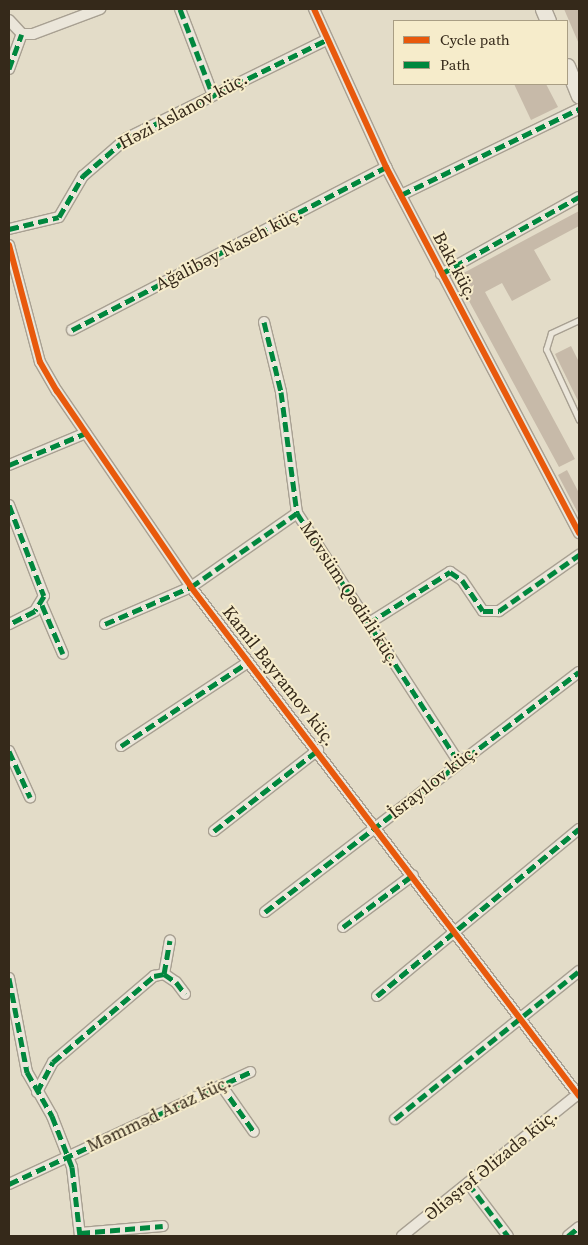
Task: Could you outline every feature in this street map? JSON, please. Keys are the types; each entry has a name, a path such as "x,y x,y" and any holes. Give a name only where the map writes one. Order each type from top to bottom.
{"street":[{"path":"22,34 49,29 100,9"},
{"path":"180,9 212,93"},
{"name":"Bakı küç.","path":"314,9 326,40 386,167 579,533"},
{"path":"9,20 22,34"},
{"path":"9,69 22,34"},
{"name":"Həzi Aslanov küç.","path":"9,230 54,220 83,176 103,156 127,138 212,93 326,40"},
{"path":"568,68 579,96"},
{"path":"401,195 579,109"},
{"name":"Ağalibəy Naseh küç.","path":"72,330 386,167"},
{"path":"441,274 579,197"},
{"name":"Kamil Bayramov küç.","path":"9,245 31,312 40,362 86,433 191,587 247,663 318,750 579,1094"},
{"name":"Mövsüm Qədirli küç.","path":"264,322 282,392 297,513 458,761"},
{"path":"9,465 86,433"},
{"path":"9,505 42,586 42,605 63,654"},
{"path":"105,624 191,587 297,513"},
{"path":"369,623 450,572 462,580 483,611 499,611 579,555"},
{"path":"9,624 42,605"},
{"path":"121,746 247,663"},
{"name":"İsrayılov küç.","path":"265,912 458,761 579,672"},
{"path":"9,750 30,796"},
{"path":"214,832 318,750"},
{"path":"377,996 579,829"},
{"path":"343,927 413,875"},
{"path":"164,974 170,941"},
{"path":"394,1119 579,971"},
{"path":"164,974 184,994"},
{"path":"37,1092 53,1062 83,1040 139,986 164,974"},
{"name":"Məmməd Araz küç.","path":"9,978 13,1036 37,1092 68,1155 80,1235"},
{"name":"Məmməd Araz küç.","path":"9,1184 250,1072"},
{"path":"221,1086 254,1132"},
{"name":"Əliəşrəf Əlizadə küç.","path":"402,1236 579,1094"},
{"path":"468,1183 508,1236"},
{"path":"80,1235 163,1226"},
{"path":"568,1236 579,1227"}],"lane":[{"path":"579,320 551,333 546,349 579,420"}],"building":[{"path":"564,9 579,9 579,44"},
{"path":"514,85 547,85 558,107 531,120"},
{"path":"579,211 579,226 534,250 551,280 512,301 502,283 485,292 575,459 559,467 456,277"},
{"path":"571,346 579,362 579,403 555,354"},
{"path":"567,470 579,493 579,515 558,475"}],"marked path":[{"path":"180,9 212,93"},
{"path":"9,69 22,34"},
{"path":"9,229 59,217 83,176 127,138 326,40"},
{"path":"401,195 579,109"},
{"path":"72,330 386,167"},
{"path":"441,274 579,197"},
{"path":"264,322 281,392 297,513 458,761"},
{"path":"9,465 86,433"},
{"path":"9,505 44,596 35,611 9,624"},
{"path":"105,624 191,587 297,513"},
{"path":"369,623 450,572 462,580 483,611 499,611 579,555"},
{"path":"42,605 63,654"},
{"path":"121,746 247,663"},
{"path":"265,912 579,672"},
{"path":"214,831 318,750"},
{"path":"9,751 30,797"},
{"path":"377,996 579,829"},
{"path":"343,927 413,875"},
{"path":"164,974 170,941"},
{"path":"395,1119 579,971"},
{"path":"37,1092 53,1062 154,976 164,974 176,982 185,994"},
{"path":"9,978 27,1072 52,1116 72,1167 80,1236"},
{"path":"9,1184 250,1072"},
{"path":"221,1085 254,1132"},
{"path":"468,1183 508,1236"},
{"path":"80,1233 163,1226"},
{"path":"568,1236 579,1227"}],"cycle path":[{"path":"314,9 386,167 579,533"},
{"path":"9,245 40,362 57,391 191,587 579,1096"}]}
